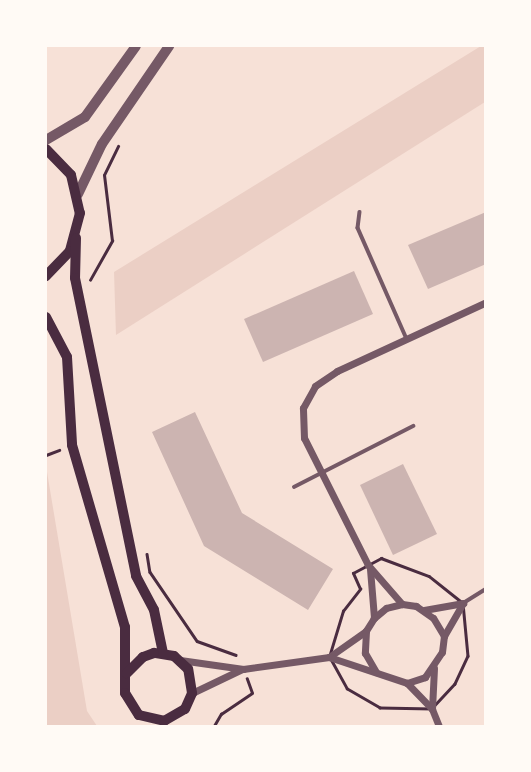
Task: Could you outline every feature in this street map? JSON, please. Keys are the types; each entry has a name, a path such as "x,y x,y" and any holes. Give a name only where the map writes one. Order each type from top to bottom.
{"main road":[{"path":"46,149 59,159 78,194 75,278 136,576 154,610 163,653"},
{"path":"46,276 57,268 76,237"},
{"path":"46,317 67,357 72,445 115,582 125,627 125,693 139,720 163,724 185,709 192,693 188,669 180,660 163,653 143,657 127,673"}],"street":[{"path":"46,140 85,117 136,46"},
{"path":"78,194 102,144 169,46"},
{"path":"402,604 369,567 304,438 303,408 315,386 407,338 485,302"},
{"path":"369,567 374,618"},
{"path":"329,657 366,631 374,618 386,608 402,604 424,610 463,603"},
{"path":"432,709 434,668 444,636 463,603"},
{"path":"424,610 444,636"},
{"path":"366,631 365,653 376,671"},
{"path":"180,660 243,669 329,657 376,671 394,682 407,682 434,668"},
{"path":"192,693 243,669"},
{"path":"407,682 432,709 439,726"}],"lane":[{"path":"360,212 358,228 407,338"},
{"path":"294,487 321,470 413,426"},
{"path":"463,603 485,589"}],"path":[{"path":"85,288 112,241 104,174 122,137"},
{"path":"145,545 150,572 197,641 241,657 252,693 222,714 214,726"},
{"path":"360,589 343,611 329,657 347,689 380,708 432,709 454,684 468,656 463,603 429,576 381,558 369,567"}],"shaded area":[{"path":"485,46 485,102 116,335 114,272"},
{"path":"46,466 87,711 97,726 46,726"}],"building":[{"path":"486,212 486,264 428,289 408,245"},
{"path":"354,271 373,314 263,362 244,319"},
{"path":"195,412 242,513 333,569 308,610 204,546 152,432"},
{"path":"403,464 437,534 393,555 360,485"}]}
